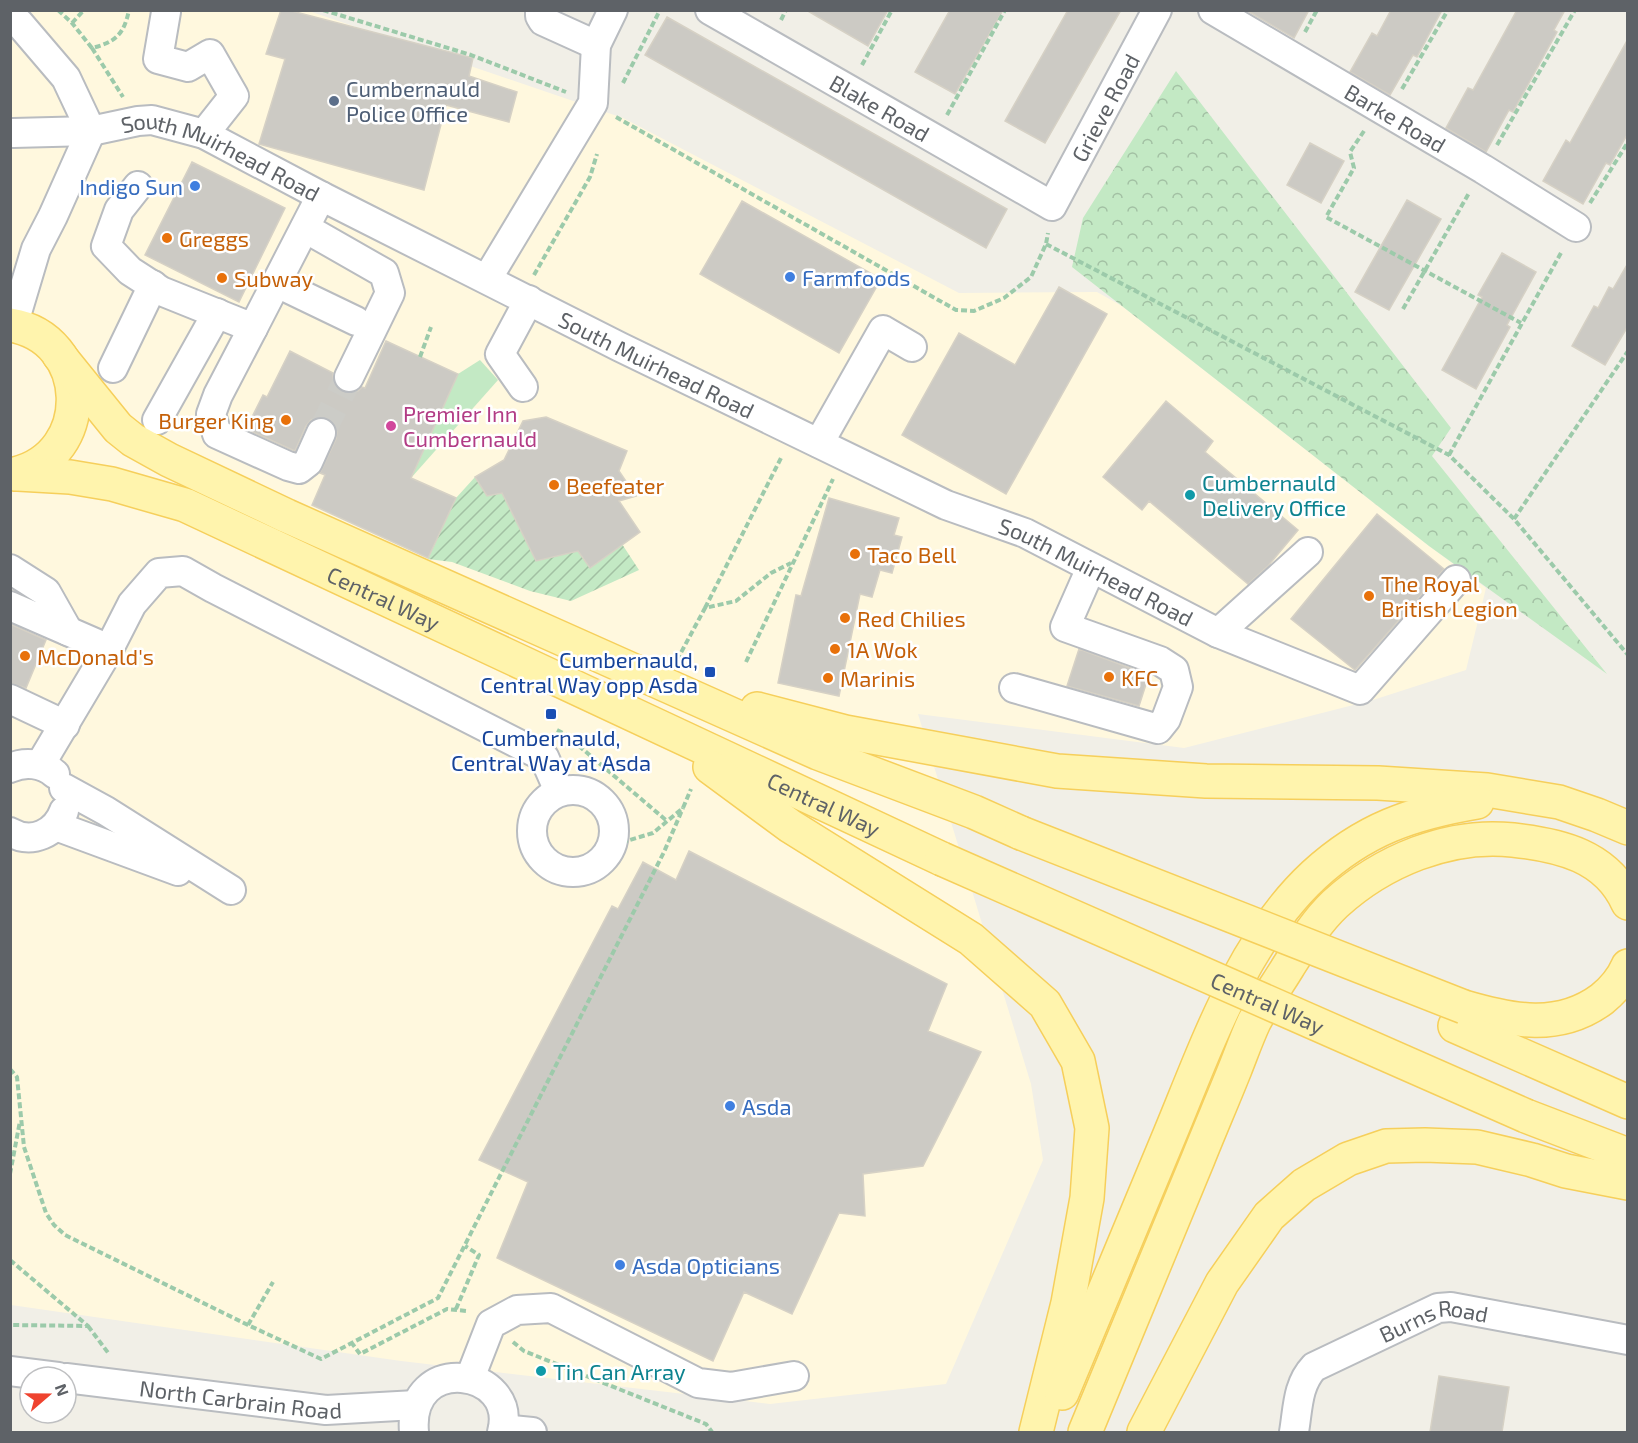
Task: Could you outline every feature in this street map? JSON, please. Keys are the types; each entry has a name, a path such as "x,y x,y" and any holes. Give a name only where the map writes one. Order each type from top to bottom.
{"main road":[{"path":"12,326 44,339 59,355 73,386 74,406 72,419 61,443 52,454 36,466 14,474"},
{"name":"Central Way","path":"59,355 118,428 133,440 287,516 818,753 974,812 1460,1016"},
{"name":"Central Way","path":"14,474 70,477 112,484 185,505 942,859 1526,1116 1628,1155"},
{"path":"664,685 845,732 1057,771 1206,781 1378,783 1487,790 1559,802 1627,828"},
{"path":"651,723 790,826 971,939 1045,1004 1078,1061 1092,1128 1087,1198 1068,1303 1036,1432"},
{"path":"1046,1432 1221,1010 1264,935 1286,904 1336,856 1385,826 1412,815 1477,802 1559,802"},
{"path":"1085,1432 1254,1023 1316,925 1335,904 1396,862 1445,846 1496,838 1546,845 1596,863 1611,876 1628,903"},
{"path":"1460,1016 1549,1021 1572,1016 1593,1005 1613,990 1628,966"},
{"path":"1460,1016 1628,1102"},
{"path":"1144,1432 1222,1283 1269,1216 1304,1185 1348,1159 1386,1146 1477,1147 1566,1171 1628,1183"}],"street":[{"path":"540,10 543,21 596,45"},
{"path":"487,279 592,103 596,45 613,10"},
{"name":"Blake Road","path":"710,10 1052,206"},
{"name":"Grieve Road","path":"1052,206 1157,10"},
{"name":"Barke Road","path":"1212,10 1483,169 1576,227"},
{"path":"166,12 158,59 188,67 210,54 234,96 204,134"},
{"path":"10,18 19,23 66,78 91,131 36,249 12,326"},
{"name":"South Muirhead Road","path":"13,133 91,131 152,120 204,134 321,196 620,346 946,505 1025,533 1218,633 1360,690 1455,580"},
{"path":"138,186 119,210 106,246 130,271 161,291 253,328"},
{"path":"321,196 218,396 211,414 217,434 288,466 300,469 308,462 321,433"},
{"path":"305,228 384,273 390,293 349,378"},
{"path":"277,283 356,321"},
{"path":"113,368 153,285"},
{"path":"523,387 500,354 530,300"},
{"path":"158,420 217,313"},
{"path":"807,437 883,330 912,347"},
{"path":"1218,633 1308,552"},
{"path":"1014,688 1158,729 1166,719 1178,687 1174,670 1160,661 1065,627 1090,568"},
{"path":"10,569 46,592 68,631"},
{"path":"40,765 109,649 132,603 159,573 183,571 223,594 544,757 559,791"},
{"path":"10,606 109,649"},
{"path":"10,699 65,725"},
{"path":"10,768 29,763 51,770 59,778 64,788 65,808 56,826 47,833 36,837 12,837"},
{"path":"56,826 231,890 106,811 64,788"},
{"path":"573,789 586,791 598,797 607,806 613,818 615,831 613,845 606,857 582,872 569,872 555,868 544,860 536,849 532,835 533,821 538,808 547,798 559,791 573,789"},
{"name":"Burns Road","path":"1294,1432 1301,1386 1314,1367 1438,1308 1451,1307 1628,1340"},
{"path":"532,1432 503,1431 500,1403 483,1383 470,1378 491,1324 517,1310 551,1308 698,1383 731,1387 794,1376"},
{"name":"North Carbrain Road","path":"78,1379 415,1419 423,1394 432,1384 444,1378 470,1378"}],"path":[{"path":"58,10 92,48 138,121"},
{"path":"72,23 84,10"},
{"path":"92,48 109,43 125,28 129,10"},
{"path":"323,10 471,55 592,103 957,310 974,311 1004,298 1031,277 1046,244 1449,455 1514,519 1628,655"},
{"path":"848,90 892,10"},
{"path":"934,139 1005,10"},
{"path":"1448,10 1383,110 1350,152 1354,168 1326,217 1521,323"},
{"path":"1403,309 1575,10"},
{"path":"1449,455 1521,323 1628,142"},
{"path":"420,357 431,327"},
{"path":"1514,519 1628,351"},
{"path":"664,685 705,608 807,437"},
{"path":"746,662 845,456"},
{"path":"705,608 736,601 771,573 792,563"},
{"path":"565,734 667,821"},
{"path":"10,1070 17,1077 24,1148 46,1213 54,1225 65,1235 321,1359 351,1341 438,1298 664,852 693,784"},
{"path":"613,845 653,833 683,808"},
{"path":"10,1174 21,1114"},
{"path":"456,1309 479,1255 465,1246"},
{"path":"10,1260 88,1326 10,1324"},
{"path":"248,1325 273,1282"},
{"path":"351,1341 360,1354 447,1309 463,1310 491,1324 524,1351 706,1424 712,1432"}],"shaded area":[{"path":"11,11 309,11 623,118 959,293 1097,292 1122,306 1486,588 1466,670 1373,700 1184,748 918,714 1031,1084 1043,1160 946,1384 770,1404 401,1361 11,1305"}],"green space":[{"path":"1176,71 1451,428 1432,456 1607,674 1429,546 1072,267 1083,218"},
{"path":"480,360 498,380 411,478 458,374"},
{"path":"475,477 487,496 502,493 536,561 578,551 590,568 622,544 639,570 571,601 530,591 452,562 428,559 456,498"}],"building":[{"name":"Cumbernauld Police Office","path":"281,10 473,58 469,76 517,92 509,122 446,105 424,190 259,144 285,59 266,54"},
{"path":"806,10 888,10 868,46"},
{"path":"950,10 1003,10 955,94 915,72"},
{"path":"1068,10 1121,10 1045,143 1005,121"},
{"path":"1246,10 1309,10 1294,38"},
{"path":"1391,10 1442,10 1417,57 1413,55 1390,95 1350,72 1372,33 1377,36"},
{"path":"1517,10 1565,10 1554,30 1557,32 1513,112 1509,110 1486,152 1446,128 1468,88 1473,90"},
{"path":"667,17 1007,209 986,248 645,55"},
{"path":"1628,39 1628,133 1610,165 1606,163 1583,204 1543,181 1566,140 1570,143"},
{"path":"1310,143 1344,161 1321,203 1287,185"},
{"path":"192,162 285,208 239,302 145,255"},
{"path":"1407,200 1441,219 1389,310 1355,292"},
{"name":"Farmfoods","path":"742,201 881,279 839,353 700,274"},
{"path":"1502,253 1536,272 1507,325 1510,327 1476,389 1442,370 1482,297 1478,295"},
{"path":"1628,263 1628,326 1605,365 1572,346 1594,306 1598,308 1609,287 1613,289"},
{"path":"1059,287 1107,314 1006,494 902,435 959,333 1015,365"},
{"name":"Premier Inn Cumbernauld","path":"386,341 458,374 411,478 456,498 428,558 312,505 325,475 320,473 336,439 337,431 334,423 328,418 319,417 311,420 295,451 246,429 263,395 267,397 290,351 333,373 336,387 342,392 351,393 362,387 365,388"},
{"name":"Cumbernauld Delivery Office","path":"1166,401 1213,441 1205,452 1298,530 1268,566 1248,584 1149,501 1142,510 1103,477"},
{"name":"Beefeater","path":"546,417 627,451 619,471 636,496 619,501 640,532 590,568 578,551 536,561 502,493 487,496 475,477 504,460 523,421"},
{"path":"829,498 899,518 894,535 902,537 892,573 880,570 872,597 860,594 839,696 778,683 796,595 801,596"},
{"name":"The Royal British Legion","path":"1377,514 1444,569 1355,670 1291,619"},
{"name":"McDonald's","path":"10,624 46,640 26,688 10,683"},
{"name":"KFC","path":"1079,649 1149,675 1139,706 1067,686"},
{"name":"Asda","path":"689,851 947,984 928,1031 981,1052 923,1166 863,1174 865,1216 839,1213 792,1314 744,1292 713,1361 497,1258 528,1182 479,1160 612,906 618,909 643,862 676,880"},
{"path":"1439,1376 1509,1387 1502,1432 1430,1432"}],"tunnel":[{"path":"321,433 349,377"}],"place":[{"name":"Cumbernauld Police Office","path":"334,101"},
{"name":"Indigo Sun","path":"195,186"},
{"name":"Greggs","path":"167,238"},
{"name":"Farmfoods","path":"790,277"},
{"name":"Subway","path":"222,278"},
{"name":"Burger King","path":"286,420"},
{"name":"Premier Inn Cumbernauld","path":"391,426"},
{"name":"Beefeater","path":"554,485"},
{"name":"Cumbernauld Delivery Office","path":"1190,495"},
{"name":"Taco Bell","path":"855,554"},
{"name":"The Royal British Legion","path":"1369,596"},
{"name":"Red Chilies","path":"845,618"},
{"name":"1A Wok","path":"835,649"},
{"name":"McDonald's","path":"25,656"},
{"name":"Cumbernauld, Central Way opp Asda","path":"710,672"},
{"name":"KFC","path":"1109,677"},
{"name":"Marinis","path":"828,678"},
{"name":"Cumbernauld, Central Way at Asda","path":"551,714"},
{"name":"Asda","path":"730,1106"},
{"name":"Asda Opticians","path":"620,1265"},
{"name":"Tin Can Array","path":"541,1371"}]}
